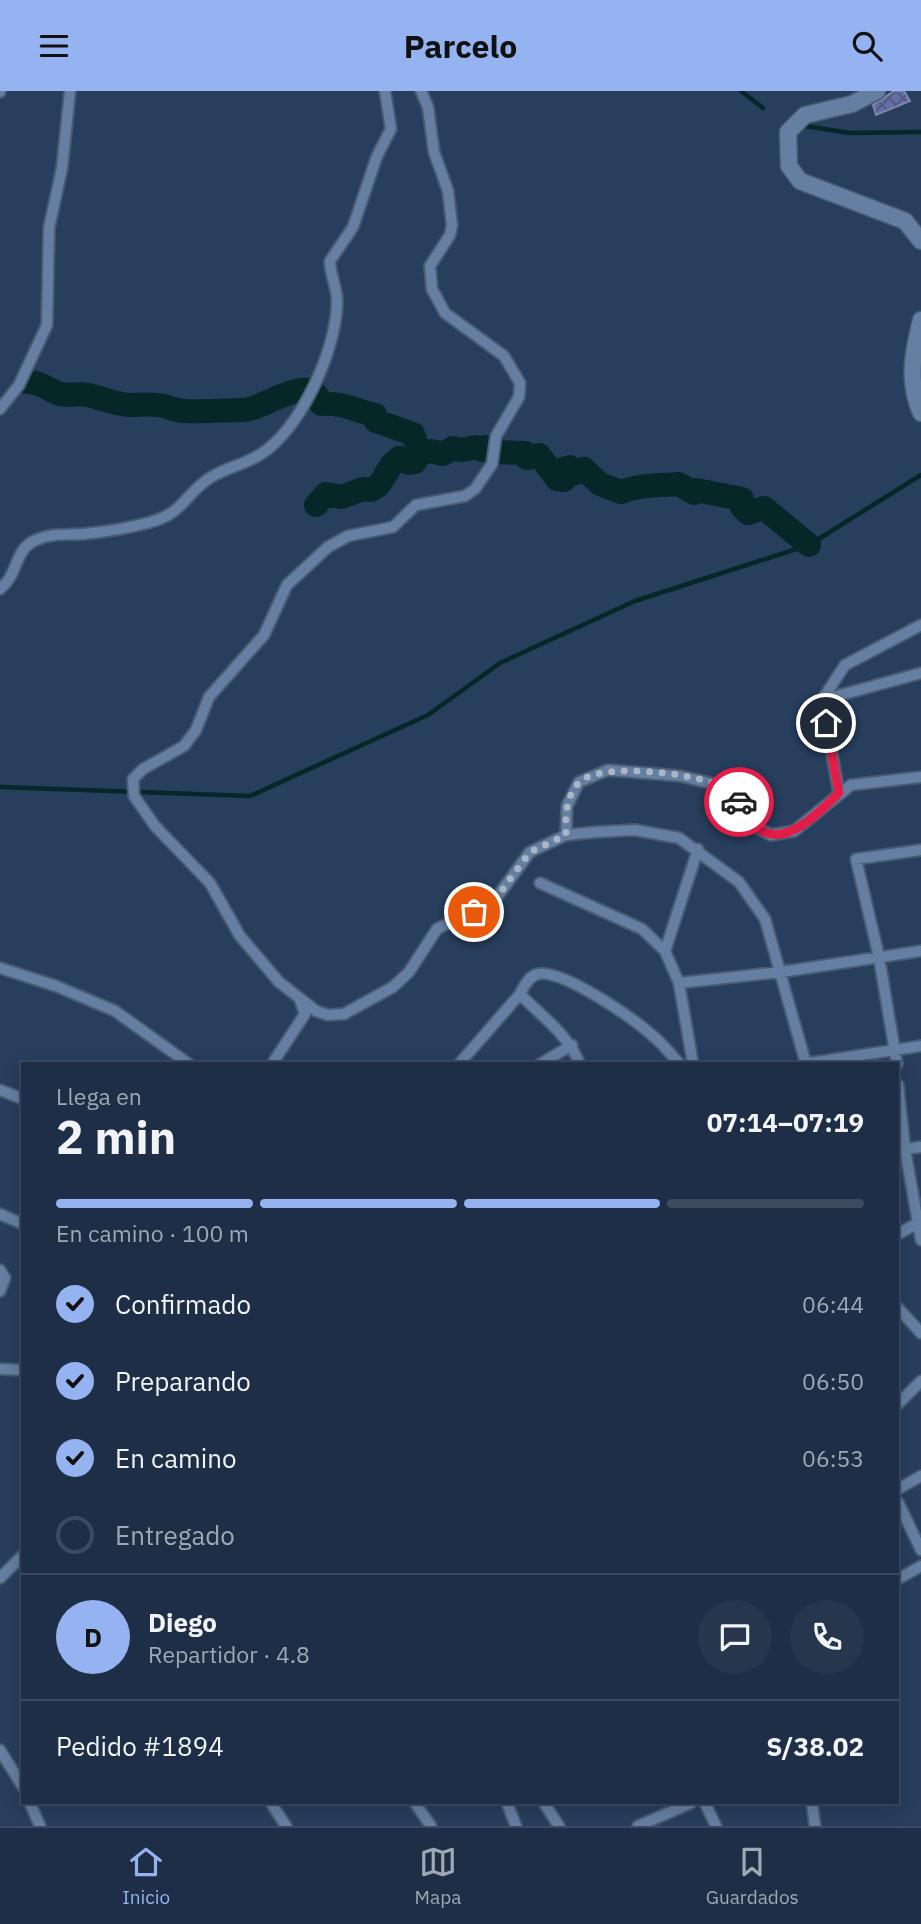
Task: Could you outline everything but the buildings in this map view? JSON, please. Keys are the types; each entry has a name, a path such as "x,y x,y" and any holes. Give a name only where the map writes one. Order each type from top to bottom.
{"street":[{"path":"0,409 19,386 47,325 49,229 62,168 70,91"},
{"path":"0,589 11,580 24,548 34,540 54,534 124,528 173,515 198,486 214,475 260,455 276,442 304,409 330,347 337,307 330,261 353,227 377,156 391,129 385,91"},
{"path":"421,91 428,107 434,152 448,191 452,225 450,235 430,266 432,289 446,313 504,356 520,383 519,397 496,436 492,464 475,489 465,496 416,505 393,527 348,536 328,547 287,585 264,635 209,697 196,730 184,745 143,769 133,779 134,796 155,826 210,883 240,936 279,982 316,1011 328,1015 344,1014 393,987 410,972 437,929 494,901 530,852 566,835 635,830 678,838 698,849 739,882 765,919 804,1062"},
{"path":"877,91 852,104 805,114 788,132 789,166 800,181 905,221 921,241"},
{"path":"920,413 912,383 913,353 921,320"},
{"path":"839,793 822,700 845,666 921,625"},
{"path":"822,700 921,673"},
{"path":"566,835 567,806 579,782 608,770 680,776 719,785 733,793 758,828 771,835 794,831 851,785 921,777"},
{"path":"665,951 698,849"},
{"path":"897,1062 879,957 856,859 921,851"},
{"path":"540,883 642,929 665,951 678,983 693,1062"},
{"path":"678,983 781,972 921,951"},
{"path":"0,968 56,986 115,1011 186,1062"},
{"path":"461,1062 533,976 541,973 563,979 628,1017 655,1037 678,1062"},
{"path":"520,993 572,1045 579,1062"},
{"path":"273,1062 305,1014 298,998"},
{"path":"543,1062 572,1045"},
{"path":"817,1062 921,1045"},
{"path":"0,1090 21,1098"},
{"path":"899,1093 905,1149 921,1240"},
{"path":"905,1149 921,1147"},
{"path":"0,1214 21,1223"},
{"path":"899,1233 918,1223"},
{"path":"0,1270 5,1279 0,1291"},
{"path":"899,1311 921,1333"},
{"path":"0,1369 21,1370"},
{"path":"899,1403 921,1381"},
{"path":"899,1488 921,1476"},
{"path":"899,1504 921,1550"},
{"path":"0,1578 21,1557"},
{"path":"899,1578 921,1566"},
{"path":"0,1750 21,1784"},
{"path":"30,1804 40,1826"},
{"path":"272,1804 286,1826"},
{"path":"416,1804 431,1826"},
{"path":"507,1804 516,1826"},
{"path":"545,1804 559,1826"},
{"path":"638,1826 689,1804"},
{"path":"705,1804 716,1826"},
{"path":"812,1804 815,1826"}],"waterway":[{"path":"741,91 763,108"},
{"path":"799,125 850,133 921,132"},
{"path":"28,382 37,383 61,394 85,394 129,405 164,406 180,411 243,410 286,394 308,390 316,394 321,404 342,406 375,415 376,421 413,434 420,454 431,451 443,454 453,448 462,450 476,447 482,450 486,447 492,452 525,453 527,458 539,455 557,479 564,480 563,469 570,467 573,474 584,469 600,484 621,492 643,486 679,484 694,493 696,490 742,499 742,507 748,513 764,508 809,545"},
{"path":"316,505 326,494 341,497 363,489 371,490 379,485 399,458 409,463 415,462 420,454"},
{"path":"0,787 250,796 428,715 500,663 635,601 809,545 921,475"}],"way so far":[{"path":"474,912 494,901 504,883 530,852 566,835 567,806 572,794 579,782 593,774 608,770 680,776 719,785 733,793 739,802"}],"route":[{"path":"739,802 758,828 771,835 794,831 818,813 839,793 826,723"}]}
